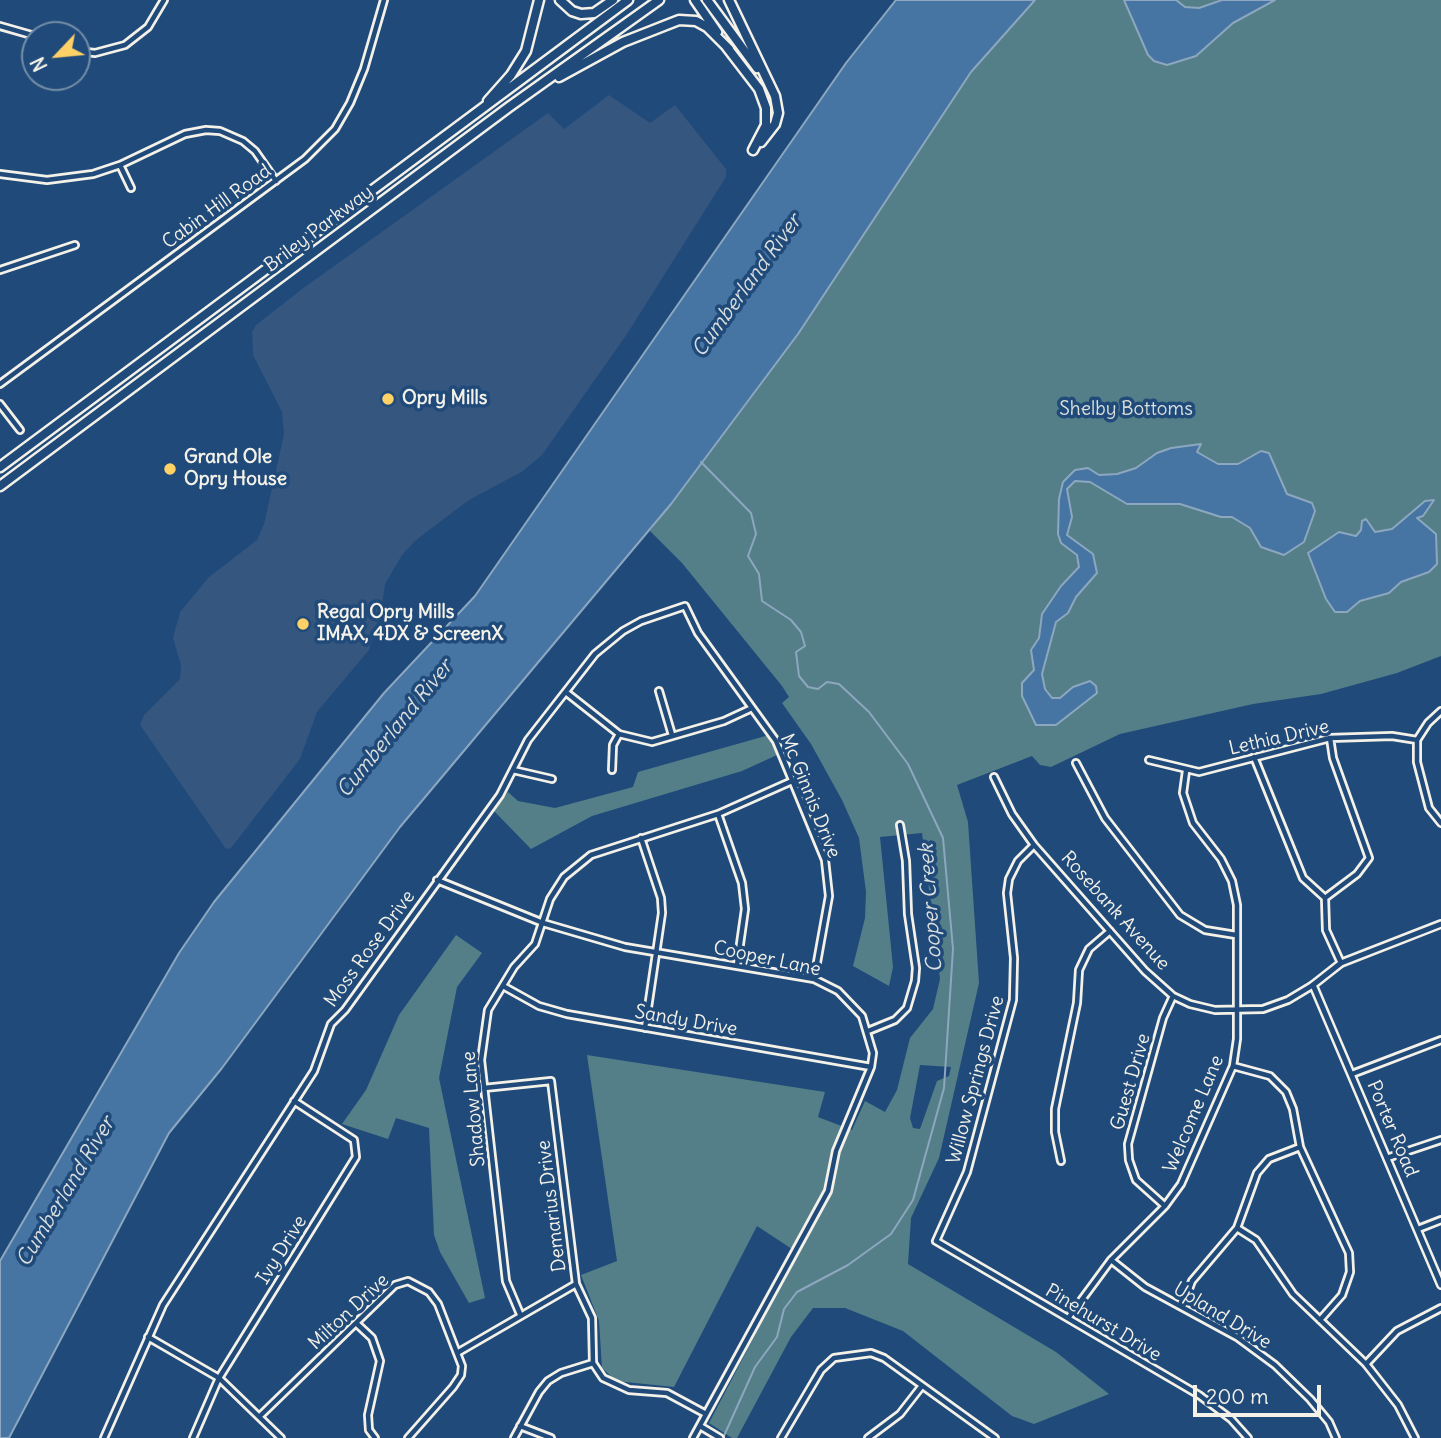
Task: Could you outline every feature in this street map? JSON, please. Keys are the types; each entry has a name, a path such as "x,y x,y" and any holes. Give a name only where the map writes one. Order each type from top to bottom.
{"highway":[{"path":"478,113 519,64 529,39 538,0"},
{"path":"560,0 572,11 581,14 594,13 613,0"},
{"name":"Briley Parkway","path":"0,467 628,0"},
{"name":"Briley Parkway","path":"0,486 509,107 659,0"},
{"path":"695,0 759,89 766,108 766,125 753,150 772,131 778,113 777,106 771,87 729,0"},
{"path":"707,0 771,87"},
{"path":"509,107 594,57 679,20 696,21 707,27 729,49"},
{"path":"766,108 777,106"}],"street":[{"path":"91,53 125,45 148,27 164,0"},
{"name":"Cabin Hill Road","path":"0,384 305,159 335,129 364,69 384,0"},
{"path":"0,26 21,32"},
{"path":"0,174 26,179 58,179 93,174 120,165 185,134 220,131 233,134 255,151 276,180"},
{"path":"120,165 131,188"},
{"path":"0,270 75,245"},
{"path":"0,404 20,430"},
{"name":"Moss Rose Drive","path":"104,1438 148,1337 176,1284 314,1071 331,1024 345,1010 500,795 528,740 595,654 623,631 685,606"},
{"name":"Mc Ginnis Drive","path":"685,606 698,633 776,741 825,860 829,896 814,979"},
{"path":"659,691 672,735"},
{"path":"567,693 619,734 652,742 724,721 752,708"},
{"path":"1441,711 1428,723 1417,740 1417,762 1429,808 1441,823"},
{"path":"612,770 613,746 619,734"},
{"name":"Lethia Drive","path":"1149,760 1199,772 1330,738 1392,736 1417,740"},
{"path":"1325,898 1357,874 1368,858 1333,758 1330,738"},
{"path":"1254,757 1303,878 1325,898 1326,930 1341,963"},
{"path":"1076,764 1105,818 1180,915 1205,930 1236,935"},
{"path":"513,770 552,779"},
{"name":"Welcome Lane","path":"1069,1317 1111,1260 1165,1206 1181,1184 1233,1066 1237,1010 1237,905 1232,881 1222,859 1193,823 1183,793 1186,771"},
{"name":"Rosebank Avenue","path":"993,777 1012,814 1034,845 1144,971 1173,996 1203,1008 1263,1009 1287,1000 1313,985 1341,963 1441,924"},
{"name":"Shadow Lane","path":"520,1314 506,1281 481,1060 488,1010 514,967 535,944 550,899 564,877 597,852 718,814 793,781"},
{"path":"718,814 742,883 745,909 737,965"},
{"path":"869,1031 895,1020 907,1008 915,981 906,861 900,825"},
{"path":"641,838 661,898 658,953 645,1028"},
{"name":"Willow Springs Drive","path":"936,1241 967,1172 1013,1000 1015,980 1007,893 1009,880 1018,861 1034,845"},
{"name":"Cooper Lane","path":"437,880 543,923 625,947 814,979 838,991 851,1002 869,1031 873,1053 871,1067 836,1151 833,1175 818,1211 700,1426"},
{"path":"1061,1161 1055,1132 1055,1109 1077,1003 1079,970 1089,949 1110,931"},
{"name":"Porter Road","path":"1313,985 1441,1285"},
{"name":"Sandy Drive","path":"503,986 539,1006 645,1028 871,1067"},
{"name":"Guest Drive","path":"1165,1206 1136,1180 1129,1160 1128,1144 1163,1017 1173,996"},
{"path":"1352,1074 1441,1040"},
{"path":"1233,1066 1270,1076 1286,1092 1293,1109 1300,1147 1349,1253 1350,1272 1342,1295 1321,1321"},
{"name":"Demarius Drive","path":"484,1088 551,1081 576,1284 592,1318 593,1363"},
{"name":"Ivy Drive","path":"193,1438 219,1378 356,1157 354,1140 295,1101"},
{"path":"1387,1158 1441,1140"},
{"path":"1182,1307 1192,1281 1237,1228 1256,1173 1269,1159 1300,1147"},
{"path":"1418,1229 1441,1220"},
{"path":"1237,1228 1256,1240 1285,1285 1366,1364 1398,1405 1415,1438"},
{"name":"Pinehurst Drive","path":"936,1241 940,1246 1069,1317 1135,1360 1199,1395 1231,1419 1248,1438"},
{"name":"Upland Drive","path":"1111,1260 1145,1287 1237,1337 1275,1365 1310,1399 1329,1422 1336,1438"},
{"name":"Milton Drive","path":"260,1416 395,1285 408,1281 429,1292 438,1304 462,1366 461,1376 411,1437"},
{"path":"457,1353 520,1314 576,1284"},
{"path":"1366,1364 1398,1331 1441,1308"},
{"path":"356,1323 372,1338 380,1361 368,1415 369,1430 375,1438"},
{"path":"148,1337 219,1378 281,1438"},
{"path":"780,1438 814,1377 834,1359 870,1353 884,1358 995,1438"},
{"path":"514,1438 548,1381 561,1373 593,1363 603,1378 614,1384 629,1390 667,1393 706,1414"},
{"path":"868,1438 901,1414 921,1387"},
{"path":"520,1426 551,1438"},
{"path":"693,1438 700,1426 720,1438"}],"shaded area":[{"name":"Opry Mills","path":"609,95 650,123 675,105 726,169 726,177 627,334 542,455 523,471 469,500 416,540 402,555 385,584 382,606 369,650 317,712 300,759 231,848 226,849 140,725 144,715 180,679 181,665 173,638 180,612 209,577 257,540 264,524 284,434 282,412 253,355 252,332 256,325 302,289 548,113 564,129"}],"green space":[{"name":"Shelby Bottoms","path":"1035,0 1441,0 1441,656 1397,673 1321,694 1253,704 1120,734 1051,767 1040,765 1032,756 957,785 968,822 979,983 939,1158 911,1218 908,1264 1056,1352 1109,1394 1034,1424 1012,1416 903,1331 845,1308 813,1308 791,1337 737,1438 732,1438 709,1423 798,1253 757,1226 674,1387 616,1381 602,1368 599,1321 581,1275 617,1261 587,1055 825,1092 818,1117 852,1130 865,1101 885,1112 897,1090 910,1038 933,1009 940,979 922,833 880,837 893,967 889,986 853,966 865,918 866,892 859,838 842,800 811,744 782,703 789,697 782,686 682,563 650,531 798,334 971,72","holes":["920,1065 951,1067 949,1076 937,1081 920,1129 913,1128 910,1118"]},
{"path":"769,735 777,755 742,771 592,816 531,849 494,811 508,792 518,801 555,808 633,787 638,772"},
{"path":"456,935 482,953 457,987 439,1078 485,1298 469,1303 440,1252 434,1235 429,1128 396,1118 388,1139 342,1124 366,1090 399,1015"}],"water":[{"name":"Cumberland River","path":"896,0 1035,0 971,72 798,334 671,504 400,827 222,1068 169,1133 9,1438 0,1438 0,1261 179,953 214,902 384,693 475,596 846,63"},
{"path":"1124,0 1176,0 1185,7 1199,8 1222,0 1275,0 1233,23 1196,56 1167,65 1154,61 1148,55"},
{"path":"1201,444 1197,452 1218,464 1238,464 1261,451 1269,453 1287,494 1312,503 1315,511 1304,542 1284,555 1261,547 1250,528 1232,517 1221,517 1180,504 1127,504 1090,482 1075,481 1067,489 1072,517 1067,535 1093,554 1097,573 1076,597 1068,613 1056,622 1042,674 1045,689 1052,698 1060,698 1073,687 1090,681 1096,686 1097,693 1056,725 1036,725 1022,696 1022,683 1034,670 1031,650 1039,638 1042,614 1061,586 1079,567 1077,555 1061,543 1058,534 1059,499 1063,482 1075,470 1088,468 1099,475 1117,474 1136,468 1157,453 1171,448"},
{"path":"1434,500 1423,516 1417,518 1436,534 1437,564 1429,572 1401,582 1389,593 1360,601 1347,612 1335,612 1326,599 1308,553 1339,532 1356,536 1361,530 1362,521 1366,519 1375,532 1392,529 1425,501"}],"waterway":[{"name":"Cooper Creek","path":"701,462 751,513 756,534 748,556 759,574 762,601 791,620 801,632 805,646 796,652 799,676 808,687 818,689 827,682 839,684 869,712 908,764 943,838 953,949 944,1088 913,1200 891,1234 848,1265 797,1292 784,1309 777,1337 755,1367 723,1438"}],"place":[{"name":"Opry Mills","path":"388,399"},
{"name":"Grand Ole Opry House","path":"170,469"},
{"name":"Regal Opry Mills IMAX, 4DX & ScreenX","path":"303,624"}]}
